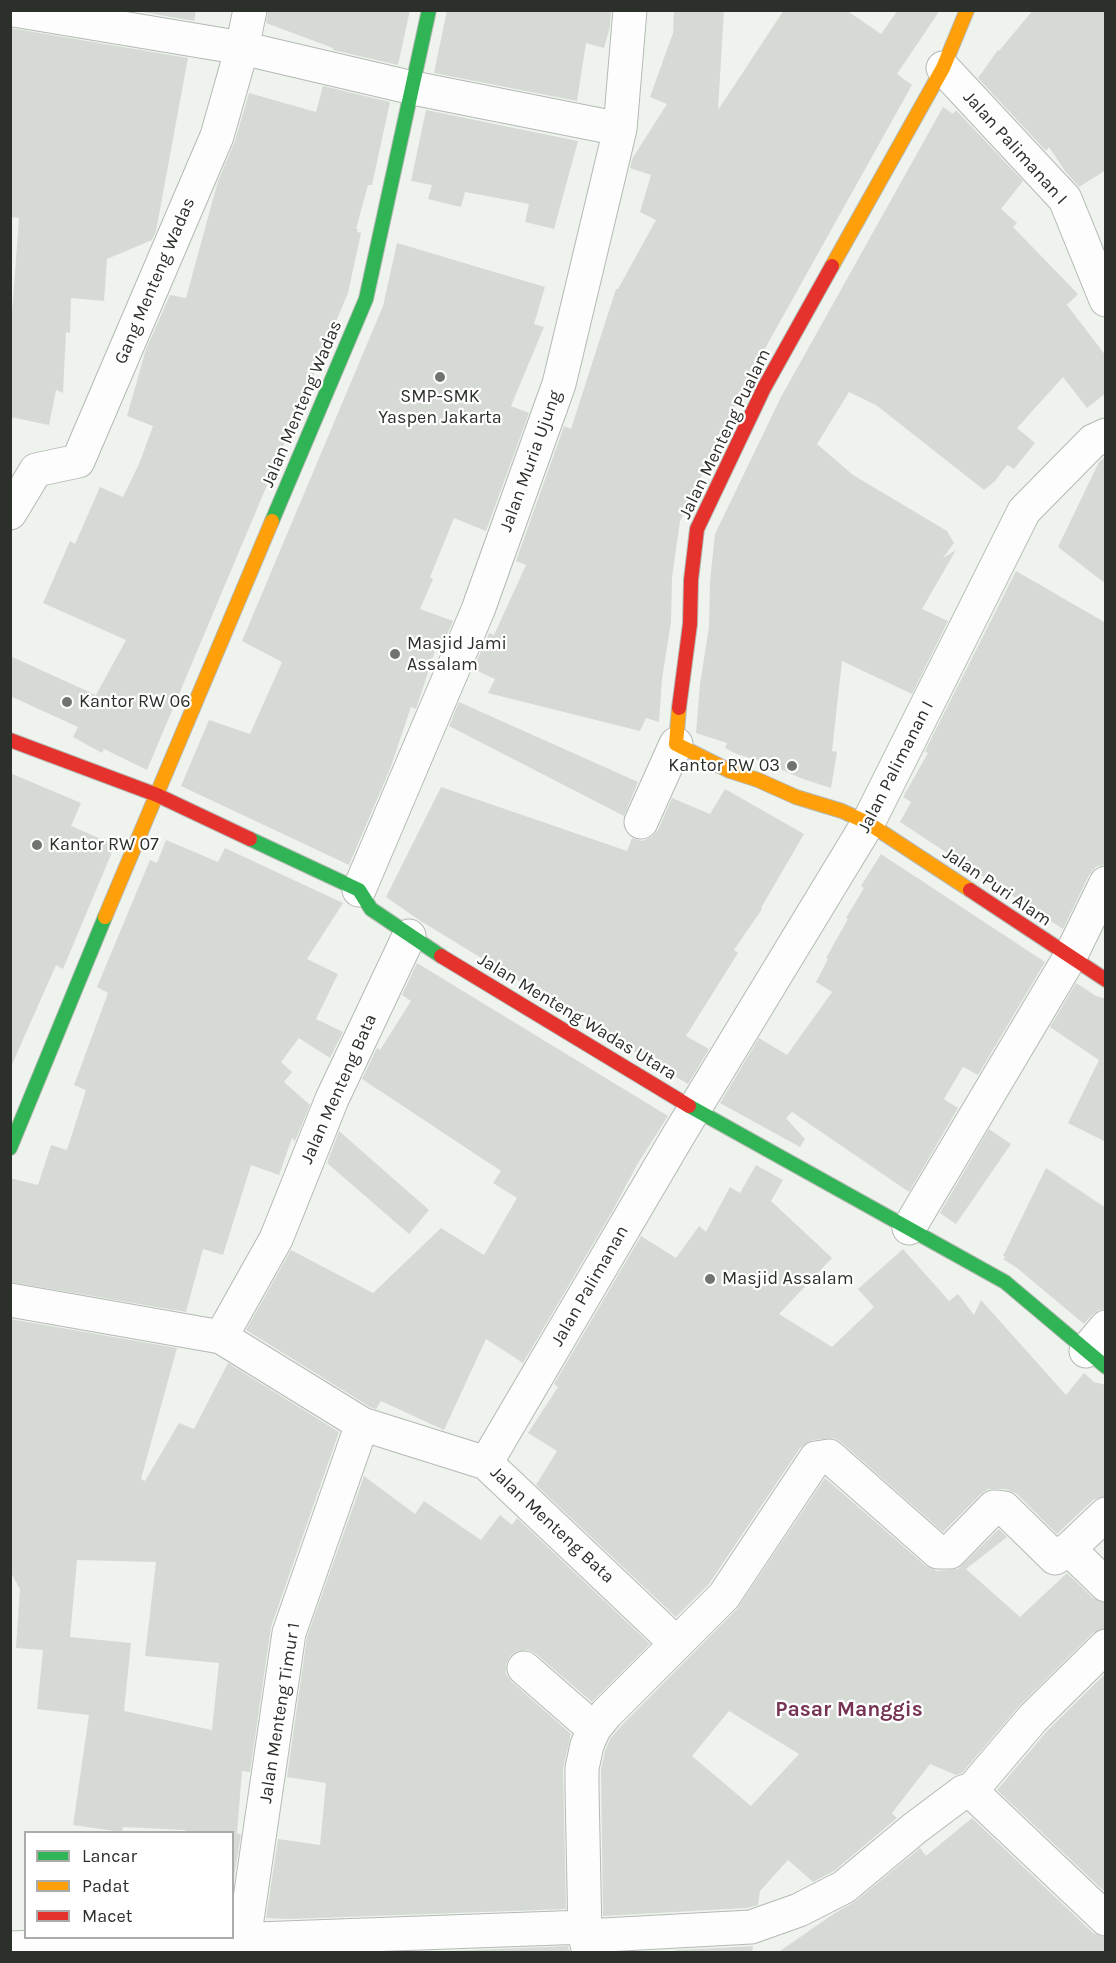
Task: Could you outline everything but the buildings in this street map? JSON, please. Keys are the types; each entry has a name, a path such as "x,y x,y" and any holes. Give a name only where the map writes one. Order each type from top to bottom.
{"street":[{"path":"14,10 242,48 413,88 620,129"},
{"name":"Gang Menteng Wadas","path":"10,513 36,470 78,461 218,136 250,10"},
{"name":"Jalan Menteng Wadas","path":"157,795 366,299 429,10"},
{"name":"Jalan Muria Ujung","path":"359,890 478,610 559,384 620,129 630,10"},
{"name":"Jalan Menteng Pualam","path":"676,744 681,682 690,624 691,580 697,529 764,388 943,68 967,10"},
{"name":"Jalan Palimanan I","path":"943,68 1065,199 1106,300"},
{"name":"Jalan Palimanan I","path":"695,1110 868,823 1024,511 1093,441 1106,435"},
{"name":"Jalan Menteng Wadas Utara","path":"10,740 157,795 359,890 371,909 409,936 695,1110 1005,1282 1099,1348"},
{"path":"641,822 676,744 730,771 758,780 796,797 842,811 868,823"},
{"path":"10,1148 157,795"},
{"name":"Jalan Puri Alam","path":"868,823 1106,980"},
{"path":"909,1228 1071,957 1106,883"},
{"name":"Jalan Menteng Bata","path":"221,1337 276,1239 332,1099 409,936"},
{"name":"Jalan Palimanan","path":"486,1463 695,1110"},
{"name":"Jalan Menteng Bata","path":"10,1300 221,1337 362,1424 486,1463 676,1643"},
{"name":"Jalan Menteng Timur 1","path":"244,1940 289,1633 362,1424"},
{"path":"587,1939 582,1768 587,1744 594,1729 606,1714 723,1596 816,1458 829,1456 938,1552 950,1552 994,1507 1004,1508 1055,1558 1069,1549 1106,1514"},
{"path":"1069,1549 1106,1585"},
{"path":"10,1948 152,1948 244,1940 587,1939 751,1927 799,1910 844,1887 915,1828 963,1792 971,1791 1033,1718 1106,1646"},
{"path":"524,1668 594,1729"},
{"path":"971,1791 1106,1919"}],"traffic: fast":[{"path":"272,521 366,299 429,10"},
{"path":"250,839 359,890 371,909 441,956"},
{"path":"10,1148 105,917"},
{"path":"689,1106 1005,1282 1106,1367"}],"traffic: slow":[{"path":"832,266 943,68 967,10"},
{"path":"105,917 272,521"},
{"path":"679,708 676,744 730,771 758,780 796,797 842,811 868,823 970,890"}],"traffic: jam":[{"path":"679,708 690,624 691,580 697,529 764,388 832,266"},
{"path":"10,740 157,795 250,839"},
{"path":"970,890 1106,980"},
{"path":"441,956 689,1106"}],"place":[{"name":"SMP-SMK Yaspen Jakarta","path":"440,377"},
{"name":"Masjid Jami Assalam","path":"395,654"},
{"name":"Kantor RW 06","path":"67,702"},
{"name":"Kantor RW 03","path":"792,766"},
{"name":"Kantor RW 07","path":"37,845"},
{"name":"Masjid Assalam","path":"710,1279"}],"district":[{"name":"Pasar Manggis","path":"849,1710"}]}
